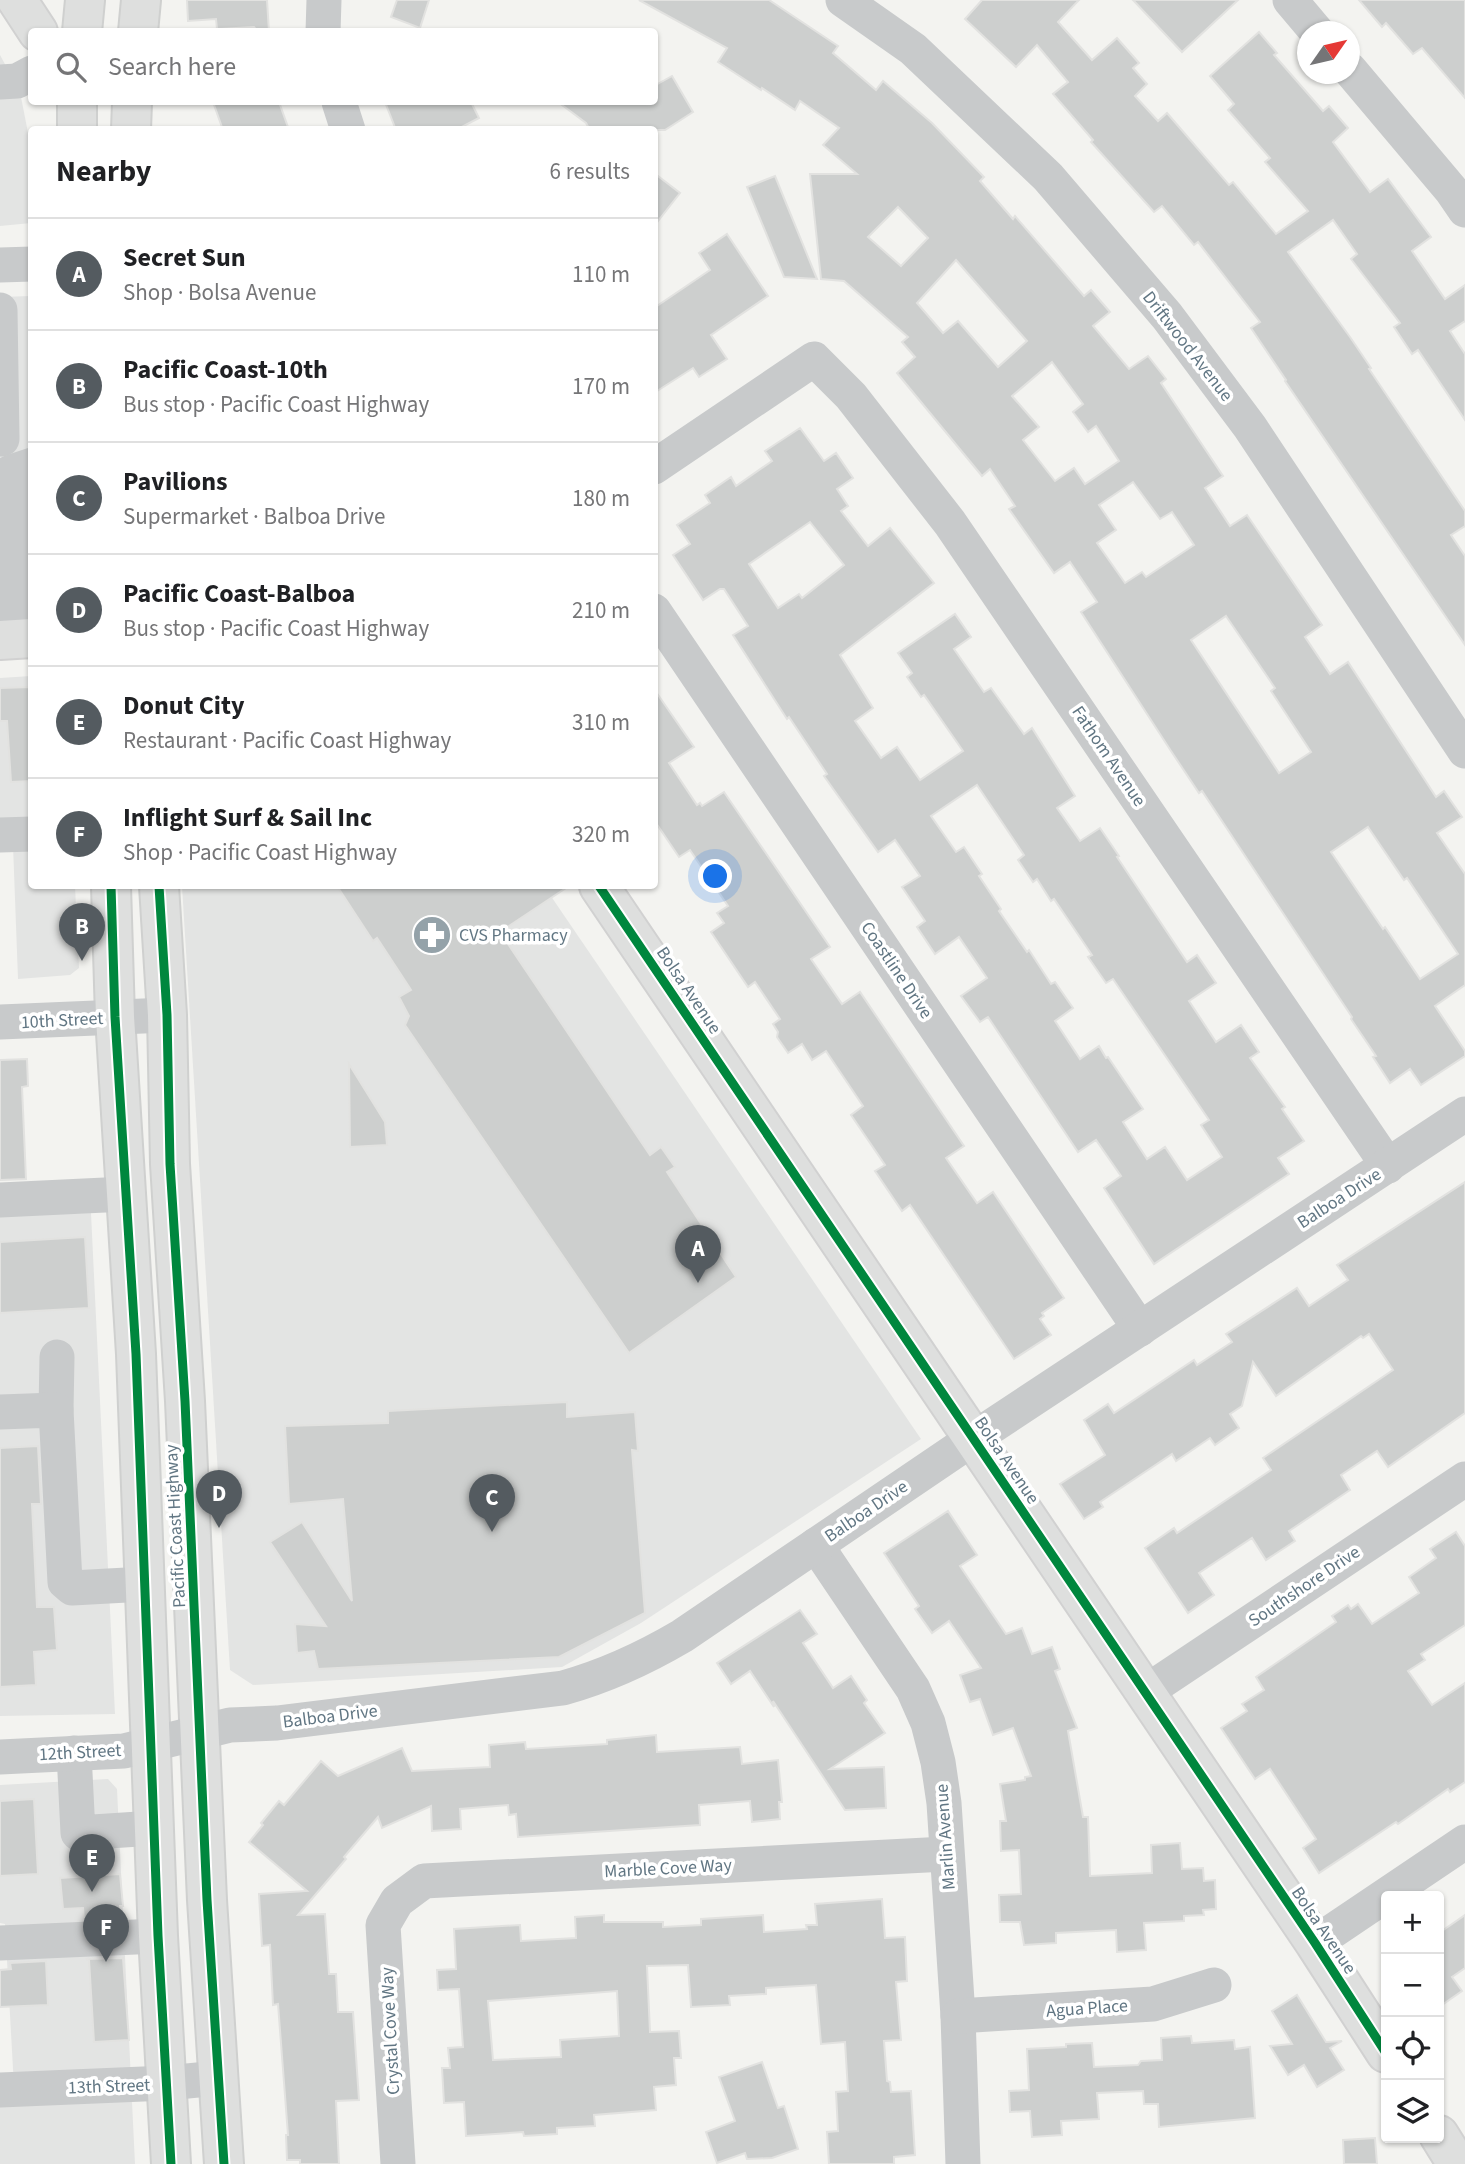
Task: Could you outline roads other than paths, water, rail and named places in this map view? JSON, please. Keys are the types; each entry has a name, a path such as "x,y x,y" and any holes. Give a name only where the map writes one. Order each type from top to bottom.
{"main road":[{"path":"17,0 35,28"},
{"path":"82,28 85,0"},
{"path":"138,28 141,0"},
{"path":"77,105 77,126"},
{"name":"Pacific Coast Highway","path":"111,889 115,1017 135,1354 158,1936 171,2164"},
{"name":"Pacific Coast Highway","path":"159,889 167,1015 170,1164 185,1401 207,1900 224,2164"},
{"name":"Bolsa Avenue","path":"601,889 1315,1942 1381,2045"},
{"path":"1444,2143 1457,2164"}],"street":[{"path":"323,28 324,0"},
{"name":"Driftwood Avenue","path":"843,0 913,49 1048,177 1167,316 1250,427 1465,751"},
{"path":"1290,0 1308,21"},
{"path":"0,82 17,81 28,75"},
{"path":"1360,83 1465,209"},
{"path":"340,105 347,126"},
{"path":"0,265 28,264"},
{"path":"0,310 1,354 11,438"},
{"path":"1,354 28,351"},
{"name":"Fathom Avenue","path":"658,464 814,359 851,396 950,523 1388,1166"},
{"path":"15,639 11,472 28,466"},
{"name":"Coastline Drive","path":"658,617 1140,1329"},
{"path":"0,835 28,834"},
{"name":"10th Street","path":"0,1022 167,1015"},
{"name":"Balboa Drive","path":"201,1732 230,1725 277,1723 563,1688 600,1678 643,1659 682,1636 974,1438 1465,1114"},
{"path":"0,1200 126,1194"},
{"path":"57,1357 55,1410 65,1582 72,1588 145,1584"},
{"path":"0,1412 55,1410"},
{"name":"Southshore Drive","path":"1144,1693 1465,1479"},
{"name":"Marlin Avenue","path":"816,1545 913,1689 928,1723 938,1762 944,1803 958,2016 962,2164"},
{"name":"12th Street","path":"0,1757 124,1751 201,1732"},
{"path":"74,1753 78,1833 154,1828"},
{"path":"1315,1942 1465,1842"},
{"name":"Marble Cove Way","path":"397,1901 424,1881 946,1854"},
{"name":"Crystal Cove Way","path":"397,1901 383,1925 398,2164"},
{"path":"0,1943 158,1936"},
{"name":"Agua Place","path":"958,2016 1153,2004 1214,1985"},
{"name":"13th Street","path":"0,2090 167,2083 218,2078"}],"place":[{"name":"CVS Pharmacy","path":"432,935"},
{"name":"Pacific Coast-10th","path":"82,961"},
{"name":"Secret Sun","path":"698,1283"},
{"name":"Pacific Coast-Balboa","path":"219,1528"},
{"name":"Pavilions","path":"492,1532"},
{"name":"Donut City","path":"92,1892"},
{"name":"Inflight Surf & Sail Inc","path":"106,1962"}]}
